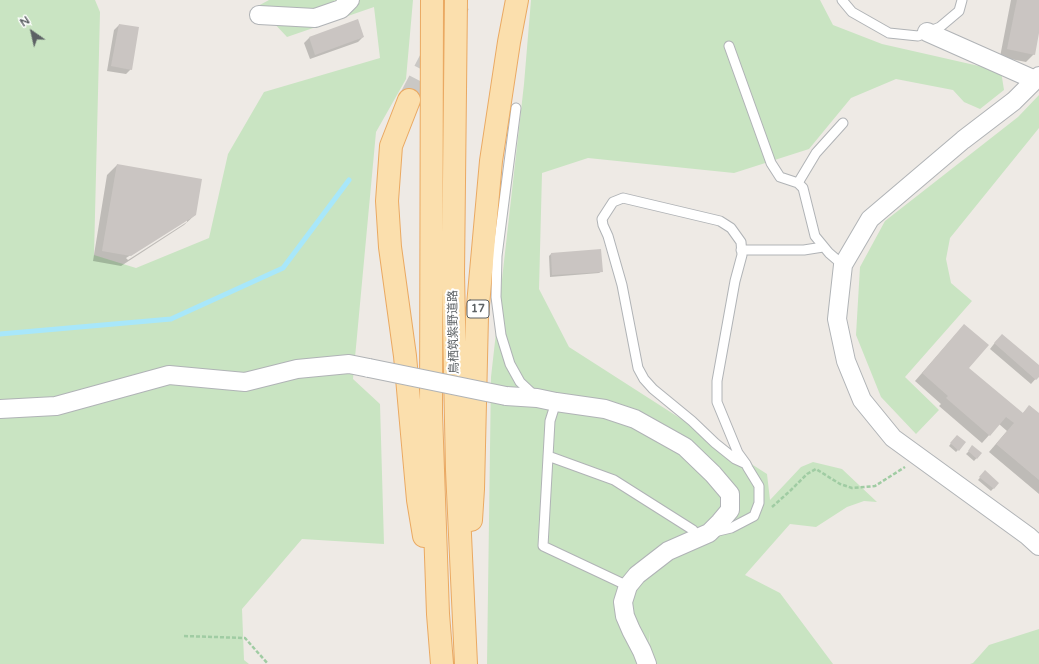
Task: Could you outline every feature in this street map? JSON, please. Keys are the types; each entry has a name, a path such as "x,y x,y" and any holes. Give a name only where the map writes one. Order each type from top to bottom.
{"main road":[{"name":"鳥栖筑紫野道路","path":"432,0 431,413 438,614 442,664"},
{"name":"鳥栖筑紫野道路","path":"456,0 453,273 457,470 466,664"},
{"name":"17","path":"463,621 473,489 477,316 491,161 509,42 517,0"},
{"path":"409,100 391,146 387,201 390,247 405,356 418,500 438,614"}],"street":[{"path":"259,15 315,18 341,9 350,0"},
{"path":"927,32 1037,78 1014,101 963,140 870,219 843,265 837,319 846,361 862,400 893,438 955,481 1022,531 1039,546"},
{"path":"0,409 56,406 169,375 245,382 297,369 349,364 506,396 537,398 605,409 635,418 685,447 713,474 730,494 730,510 720,522 703,535 668,552 637,575 628,586 623,602 625,616 647,664"}],"lane":[{"path":"842,0 852,12 890,33 918,36 940,27 959,11 962,0"},
{"path":"728,46 771,163 780,177 798,183 803,188 815,236 843,265"},
{"path":"516,108 497,256 496,297 501,335 510,364 520,382 537,398"},
{"path":"798,183 816,153 843,123"},
{"path":"548,456 614,480 703,535 731,528 754,516 759,503 760,486 746,464 738,453 717,402 718,373 735,281 742,256 741,242 731,228 720,221 623,198 613,202 602,219 622,284 638,368 644,379 653,389 725,451 735,459 746,464"},
{"path":"741,250 804,250 823,246"},
{"path":"556,402 550,421 543,546 628,586"}],"path":[{"path":"754,516 769,509 792,490 808,474 816,469 840,484 852,488 875,486 920,458"},
{"path":"184,636 245,638 268,664"}],"green space":[{"path":"0,0 95,0 100,12 94,255 136,268 209,238 228,154 264,92 380,58 374,7 287,37 258,6 269,0 413,0 406,79 376,132 353,379 380,404 384,544 302,539 242,609 244,660 249,664 0,664"},
{"path":"531,0 820,0 833,25 882,44 1001,71 1004,90 980,109 964,102 953,90 896,79 851,98 809,149 734,173 588,158 542,173 539,289 569,347 767,474 770,500 801,467 813,462 842,469 877,502 864,501 847,507 816,527 790,524 745,575 780,593 833,664 648,664 650,632 646,664 487,664 491,377 524,84"},
{"path":"1039,95 1039,128 950,238 946,259 951,283 972,301 905,377 939,410 916,434 881,397 856,335 860,267 885,221 1018,117"},
{"path":"1039,629 1039,664 970,664 973,663 989,645"}],"building":[{"path":"1017,0 1039,0 1039,33 1035,55 1007,49"},
{"path":"358,19 364,37 315,55 309,37"},
{"path":"119,24 139,27 132,70 111,66"},
{"path":"117,164 202,179 196,215 131,256 102,251"},
{"path":"601,249 603,272 552,275 551,253"},
{"path":"964,324 989,345 969,368 1023,413 1029,405 1039,413 1039,480 996,444 1014,423 1006,417 990,436 946,398 948,396 922,373"},
{"path":"1002,334 1039,365 1039,377 1036,380 994,343"},
{"path":"957,435 966,442 959,451 950,443"},
{"path":"972,445 982,453 977,459 968,451"},
{"path":"985,470 999,483 994,489 979,477"}],"waterway":[{"path":"0,334 171,319 283,268 349,180"}],"tunnel":[{"path":"409,100 459,4"}]}
